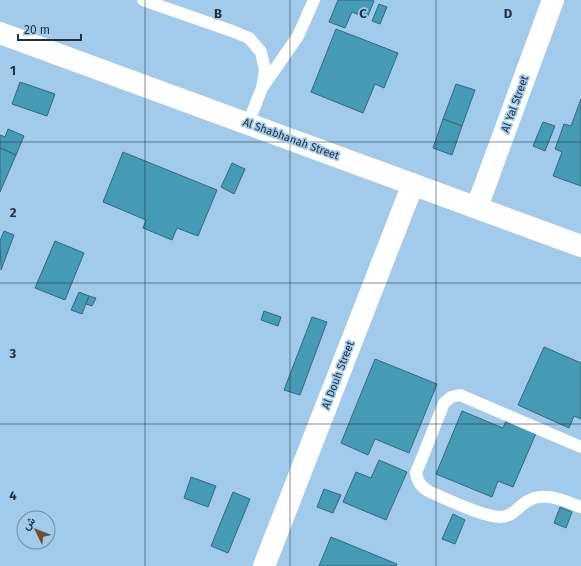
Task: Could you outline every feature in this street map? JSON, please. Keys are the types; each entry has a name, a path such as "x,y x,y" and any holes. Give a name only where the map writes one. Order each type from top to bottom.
{"street":[{"name":"Al Yal Street","path":"477,208 552,0"},
{"name":"Al Shabhanah Street","path":"0,33 581,246"},
{"name":"Al Douh Street","path":"264,566 413,184"}],"lane":[{"path":"143,0 249,38 261,52 266,70 262,88 248,123"},
{"path":"262,88 298,36 314,0"},
{"path":"581,447 460,395 452,397 444,402 416,473 418,481 426,490 492,516 507,516 513,513 525,502 540,497 556,498 581,507"}],"building":[{"path":"338,0 374,1 367,18 352,12 345,28 329,22"},
{"path":"379,4 387,7 380,24 372,21"},
{"path":"336,29 398,53 384,88 375,84 363,113 311,92"},
{"path":"20,82 55,94 47,116 12,104"},
{"path":"456,84 475,90 462,126 443,119"},
{"path":"581,99 581,186 553,176 562,152 555,149 564,124 571,126"},
{"path":"443,119 462,126 452,155 433,148"},
{"path":"543,122 555,126 545,151 533,146"},
{"path":"8,129 24,136 16,155 0,148 0,135 5,137"},
{"path":"0,148 16,155 0,192"},
{"path":"123,152 217,190 198,236 177,228 172,240 143,228 146,220 103,202"},
{"path":"232,163 245,169 234,194 221,187"},
{"path":"4,231 14,235 1,270 0,241"},
{"path":"55,241 84,253 65,300 35,288"},
{"path":"79,292 89,296 82,314 71,310"},
{"path":"89,296 96,298 92,306 86,304"},
{"path":"264,311 281,317 278,326 261,320"},
{"path":"312,317 327,322 300,395 284,390"},
{"path":"544,347 581,363 581,419 574,416 569,428 518,405"},
{"path":"375,359 437,384 409,453 375,439 368,455 341,443"},
{"path":"462,411 503,428 507,419 537,431 513,487 498,481 492,497 436,474"},
{"path":"379,460 407,472 386,520 343,502 356,472 371,478"},
{"path":"191,477 216,486 208,507 184,498"},
{"path":"324,489 341,495 333,513 317,507"},
{"path":"233,492 250,499 228,553 211,546"},
{"path":"560,507 572,512 566,528 554,523"},
{"path":"453,514 465,520 455,544 442,539"},
{"path":"331,537 397,564 396,566 319,566"}]}
